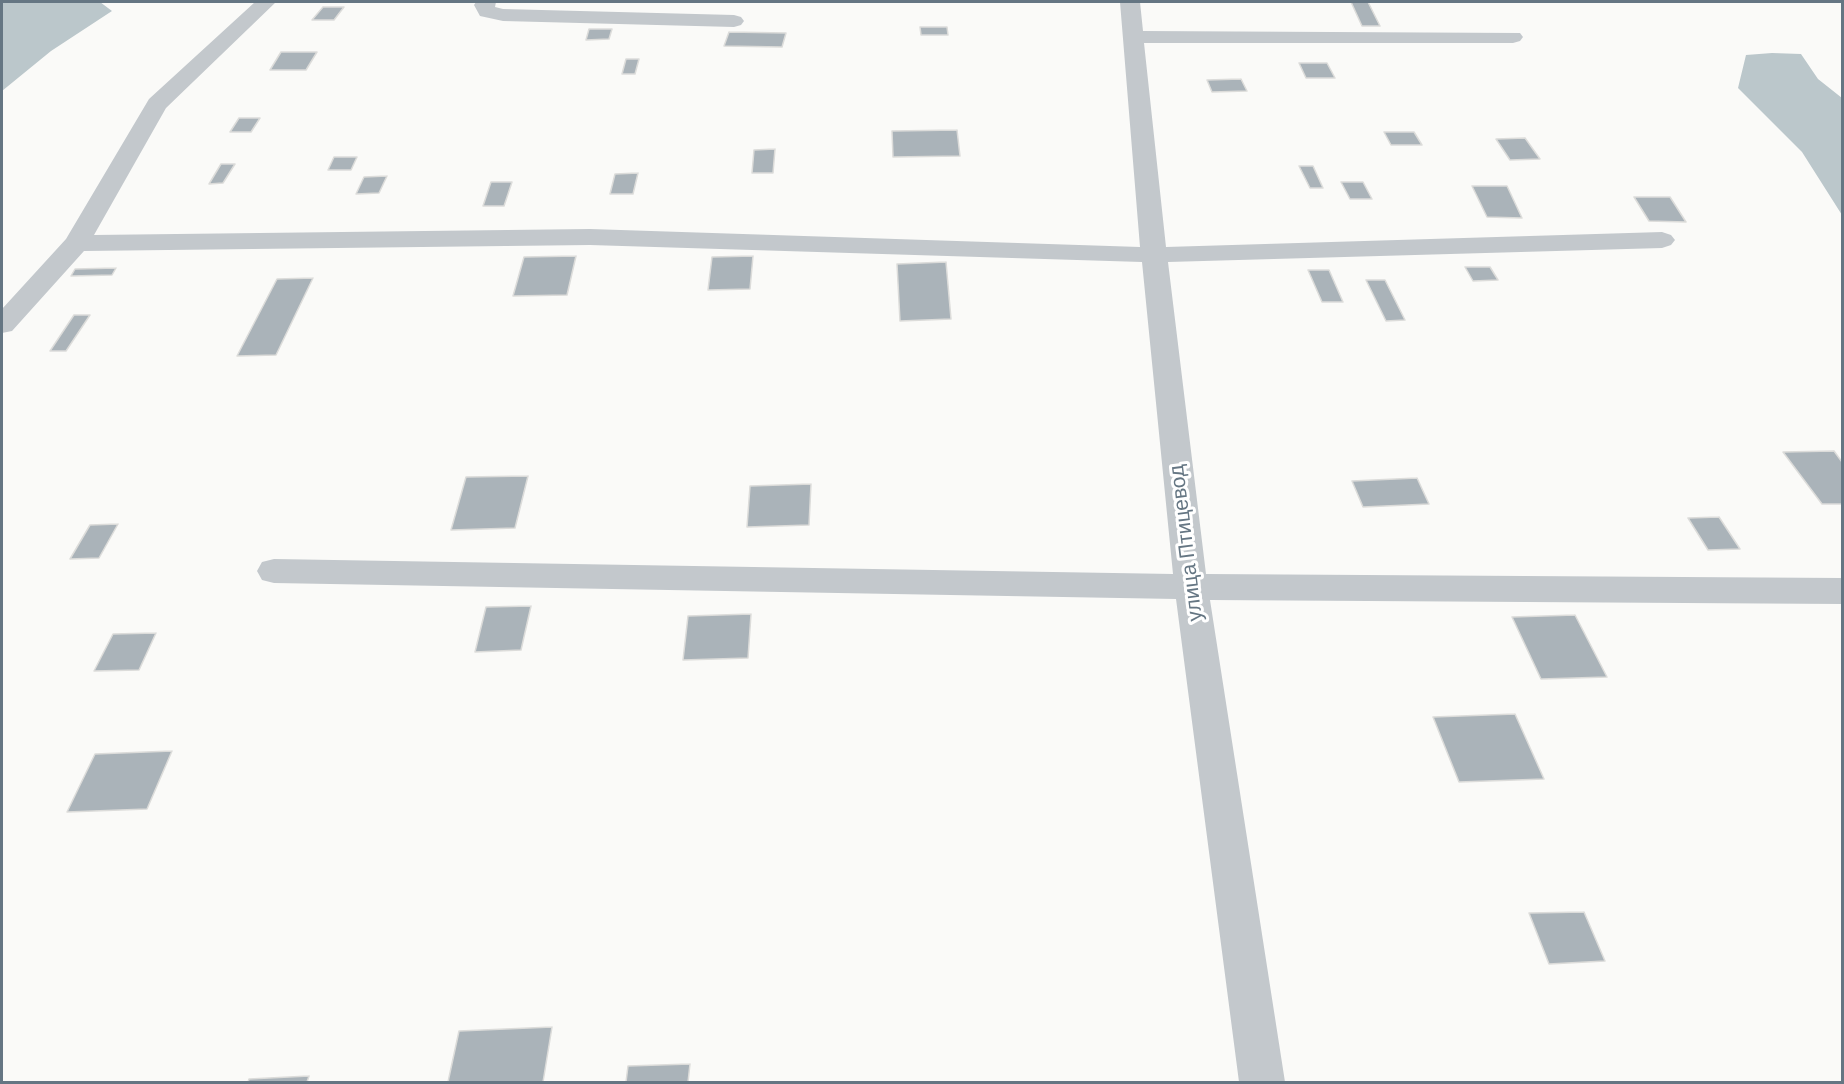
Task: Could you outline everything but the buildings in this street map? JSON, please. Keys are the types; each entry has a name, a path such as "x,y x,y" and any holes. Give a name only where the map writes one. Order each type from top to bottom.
{"street":[{"path":"2,325 77,243 158,104 266,2"},
{"path":"486,2 483,5 487,12 503,15 734,21"},
{"name":"улица Птицевод","path":"1130,2 1154,255 1191,587 1262,1083"},
{"path":"1132,37 1288,39 1513,37"},
{"path":"77,243 590,237 1154,255 1662,240"},
{"path":"274,571 1191,587 1842,591"}],"shaded area":[{"path":"2,2 100,2 112,11 51,51 2,91"},
{"path":"1801,54 1818,79 1842,98 1842,215 1802,152 1738,88 1746,55"}]}
